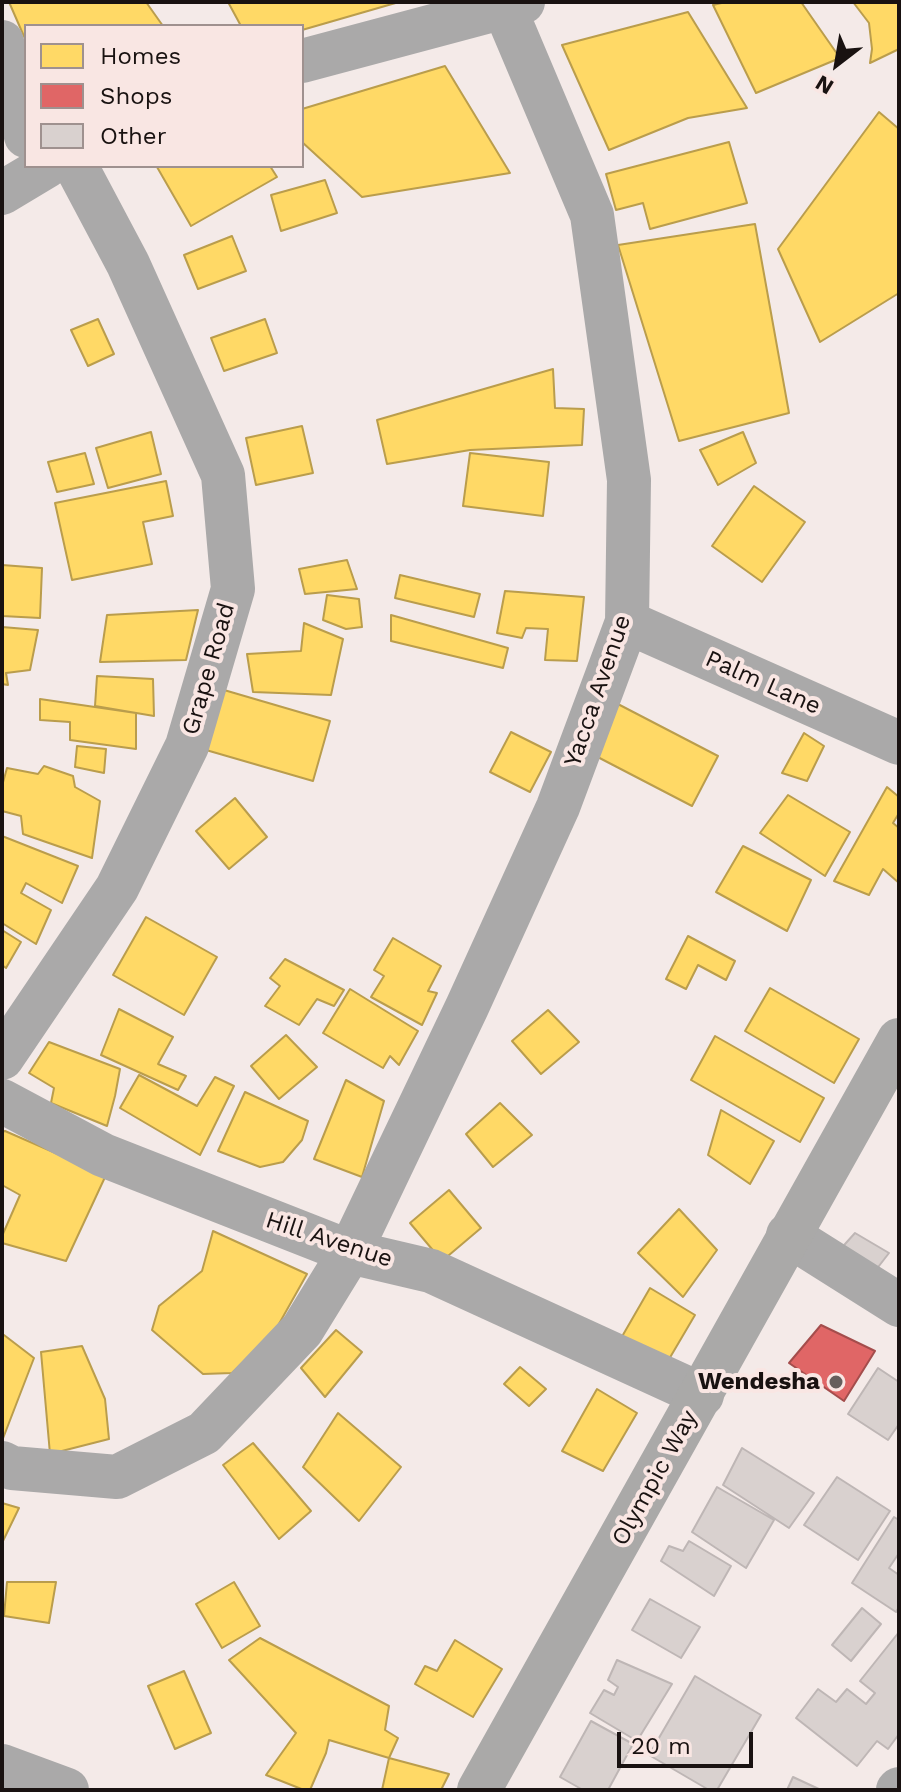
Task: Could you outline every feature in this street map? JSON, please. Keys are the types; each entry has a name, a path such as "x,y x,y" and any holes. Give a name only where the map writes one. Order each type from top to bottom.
{"street":[{"path":"304,60 510,4"},
{"name":"Yacca Avenue","path":"2,1463 12,1468 117,1477 204,1433 302,1330 350,1252 460,1021 558,807 627,622 629,480 592,215 510,4"},
{"name":"Grape Road","path":"2,42 24,121"},
{"name":"Grape Road","path":"2,1058 117,888 187,746 233,589 223,475 128,264 38,168"},
{"name":"Palm Lane","path":"627,622 899,743"},
{"name":"Olympic Way","path":"479,1790 899,1040"},
{"name":"Hill Avenue","path":"2,1101 103,1155 350,1252 431,1271 702,1395"},
{"path":"788,1235 899,1305"},
{"path":"14,1777 67,1790"}],"building: Homes":[{"path":"9,2 146,2 162,24 24,24 24,36"},
{"path":"228,2 399,2 304,29 304,24 240,24"},
{"path":"726,2 801,2 840,58 756,93 713,5"},
{"path":"853,2 899,2 899,49 870,63 869,23"},
{"path":"688,12 747,108 688,118 609,150 562,45"},
{"path":"445,66 510,173 362,197 304,144 304,108"},
{"path":"879,112 899,129 899,293 820,342 778,249"},
{"path":"729,142 747,203 650,229 643,203 616,210 606,174"},
{"path":"158,168 271,168 277,177 191,226"},
{"path":"325,180 337,213 281,231 271,195"},
{"path":"755,224 789,413 679,441 618,245"},
{"path":"232,236 246,271 198,289 184,255"},
{"path":"98,319 114,354 88,366 71,330"},
{"path":"265,319 277,353 224,371 211,338"},
{"path":"553,369 555,408 584,409 582,445 470,450 387,464 377,420"},
{"path":"302,426 313,473 256,485 246,438"},
{"path":"151,432 161,474 108,488 96,448"},
{"path":"743,432 756,463 718,485 700,450"},
{"path":"85,453 94,484 57,492 48,462"},
{"path":"470,453 549,462 543,516 463,506"},
{"path":"166,481 173,516 143,522 152,564 72,580 55,503"},
{"path":"754,486 805,522 762,582 712,546"},
{"path":"347,560 357,589 305,594 299,569"},
{"path":"2,565 42,568 40,618 2,616"},
{"path":"400,575 480,594 474,617 395,598"},
{"path":"505,591 584,597 577,661 545,660 548,629 526,628 522,638 497,633"},
{"path":"327,595 359,599 362,627 346,629 323,620"},
{"path":"198,610 186,660 100,662 107,615"},
{"path":"391,615 508,648 503,668 391,641"},
{"path":"304,623 343,639 331,695 253,692 247,654 301,651"},
{"path":"2,627 38,630 30,670 6,673 8,685 2,684"},
{"path":"97,676 153,679 154,716 95,706"},
{"path":"224,690 330,721 313,781 206,750"},
{"path":"40,699 136,713 136,749 70,740 70,722 40,720"},
{"path":"614,702 718,756 692,806 588,752"},
{"path":"511,732 551,752 530,792 490,772"},
{"path":"804,733 824,746 807,781 782,773"},
{"path":"77,746 106,749 104,773 75,767"},
{"path":"44,766 73,776 75,787 100,801 92,858 23,834 21,816 2,811 2,786 7,768 38,774"},
{"path":"887,787 899,797 899,813 893,823 899,828 899,883 883,869 869,895 834,881"},
{"path":"788,795 850,832 825,876 760,833"},
{"path":"235,798 267,837 229,869 196,831"},
{"path":"2,836 78,866 62,903 26,883 21,893 51,910 36,944 2,923"},
{"path":"743,846 811,880 787,931 716,892"},
{"path":"146,917 217,957 184,1015 113,975"},
{"path":"2,930 21,942 6,968 2,965"},
{"path":"688,936 735,961 726,980 698,965 686,989 666,979"},
{"path":"393,938 441,966 428,991 437,993 422,1025 371,997 384,976 374,970"},
{"path":"285,959 344,990 334,1006 317,999 299,1025 265,1006 280,986 270,978"},
{"path":"770,988 859,1039 834,1083 745,1031"},
{"path":"350,989 418,1031 399,1065 390,1056 383,1068 323,1033"},
{"path":"119,1009 173,1037 158,1064 186,1076 178,1090 101,1055"},
{"path":"548,1010 579,1042 541,1074 512,1041"},
{"path":"286,1035 317,1067 279,1099 251,1066"},
{"path":"715,1036 824,1098 800,1142 691,1080"},
{"path":"49,1042 120,1069 107,1126 51,1103 54,1088 29,1073"},
{"path":"139,1075 197,1106 215,1077 234,1086 200,1155 120,1108"},
{"path":"346,1080 384,1101 362,1177 314,1159"},
{"path":"245,1092 308,1121 302,1140 283,1162 260,1167 218,1151"},
{"path":"500,1103 532,1135 493,1167 466,1134"},
{"path":"721,1110 774,1141 750,1184 708,1155"},
{"path":"2,1132 106,1175 66,1261 2,1243 2,1236 20,1195 2,1185"},
{"path":"449,1190 481,1228 442,1261 410,1223"},
{"path":"679,1209 717,1250 683,1297 638,1253"},
{"path":"213,1231 307,1274 275,1331 232,1373 203,1374 152,1330 159,1306 202,1271"},
{"path":"650,1288 695,1315 665,1366 620,1340"},
{"path":"336,1330 362,1352 325,1397 301,1368"},
{"path":"2,1336 34,1358 2,1441"},
{"path":"82,1346 105,1399 109,1439 50,1454 41,1352"},
{"path":"520,1367 546,1389 529,1406 504,1384"},
{"path":"597,1389 637,1413 603,1471 562,1451"},
{"path":"338,1413 401,1467 359,1521 303,1467"},
{"path":"253,1443 311,1511 279,1539 223,1465"},
{"path":"2,1503 19,1508 2,1543"},
{"path":"7,1582 56,1582 49,1623 4,1616"},
{"path":"234,1582 260,1626 222,1648 196,1604"},
{"path":"260,1638 389,1706 385,1730 398,1738 389,1758 329,1740 310,1790 266,1775 296,1733 229,1660"},
{"path":"455,1640 502,1669 473,1717 415,1684 425,1666 437,1671"},
{"path":"184,1671 211,1733 175,1749 148,1686"},
{"path":"389,1758 449,1774 441,1790 382,1790"}],"building: Shops":[{"name":"Wendesha","path":"821,1325 875,1351 844,1401 789,1363"}],"building: Other":[{"path":"855,1233 889,1253 872,1275 836,1254"},
{"path":"878,1368 899,1382 899,1424 888,1440 848,1414"},
{"path":"742,1448 814,1493 789,1528 723,1485"},
{"path":"837,1477 890,1511 858,1560 804,1525"},
{"path":"717,1487 774,1520 746,1568 692,1532"},
{"path":"894,1517 899,1520 899,1553 889,1568 899,1575 899,1607 896,1612 852,1583"},
{"path":"689,1541 731,1566 714,1596 661,1561 669,1546 683,1551"},
{"path":"650,1599 700,1627 681,1658 632,1630"},
{"path":"862,1608 881,1624 851,1661 832,1645"},
{"path":"899,1632 899,1734 888,1749 877,1741 857,1766 796,1718 818,1689 836,1702 847,1689 866,1704 875,1693 860,1681"},
{"path":"617,1660 672,1684 637,1741 590,1713 604,1690 614,1695 618,1687 608,1680"},
{"path":"695,1676 761,1715 717,1790 709,1790 649,1755"},
{"path":"591,1721 633,1744 608,1790 583,1790 560,1777"},
{"path":"793,1777 821,1790 787,1790"}],"place":[{"name":"Wendesha","path":"836,1382"}]}
